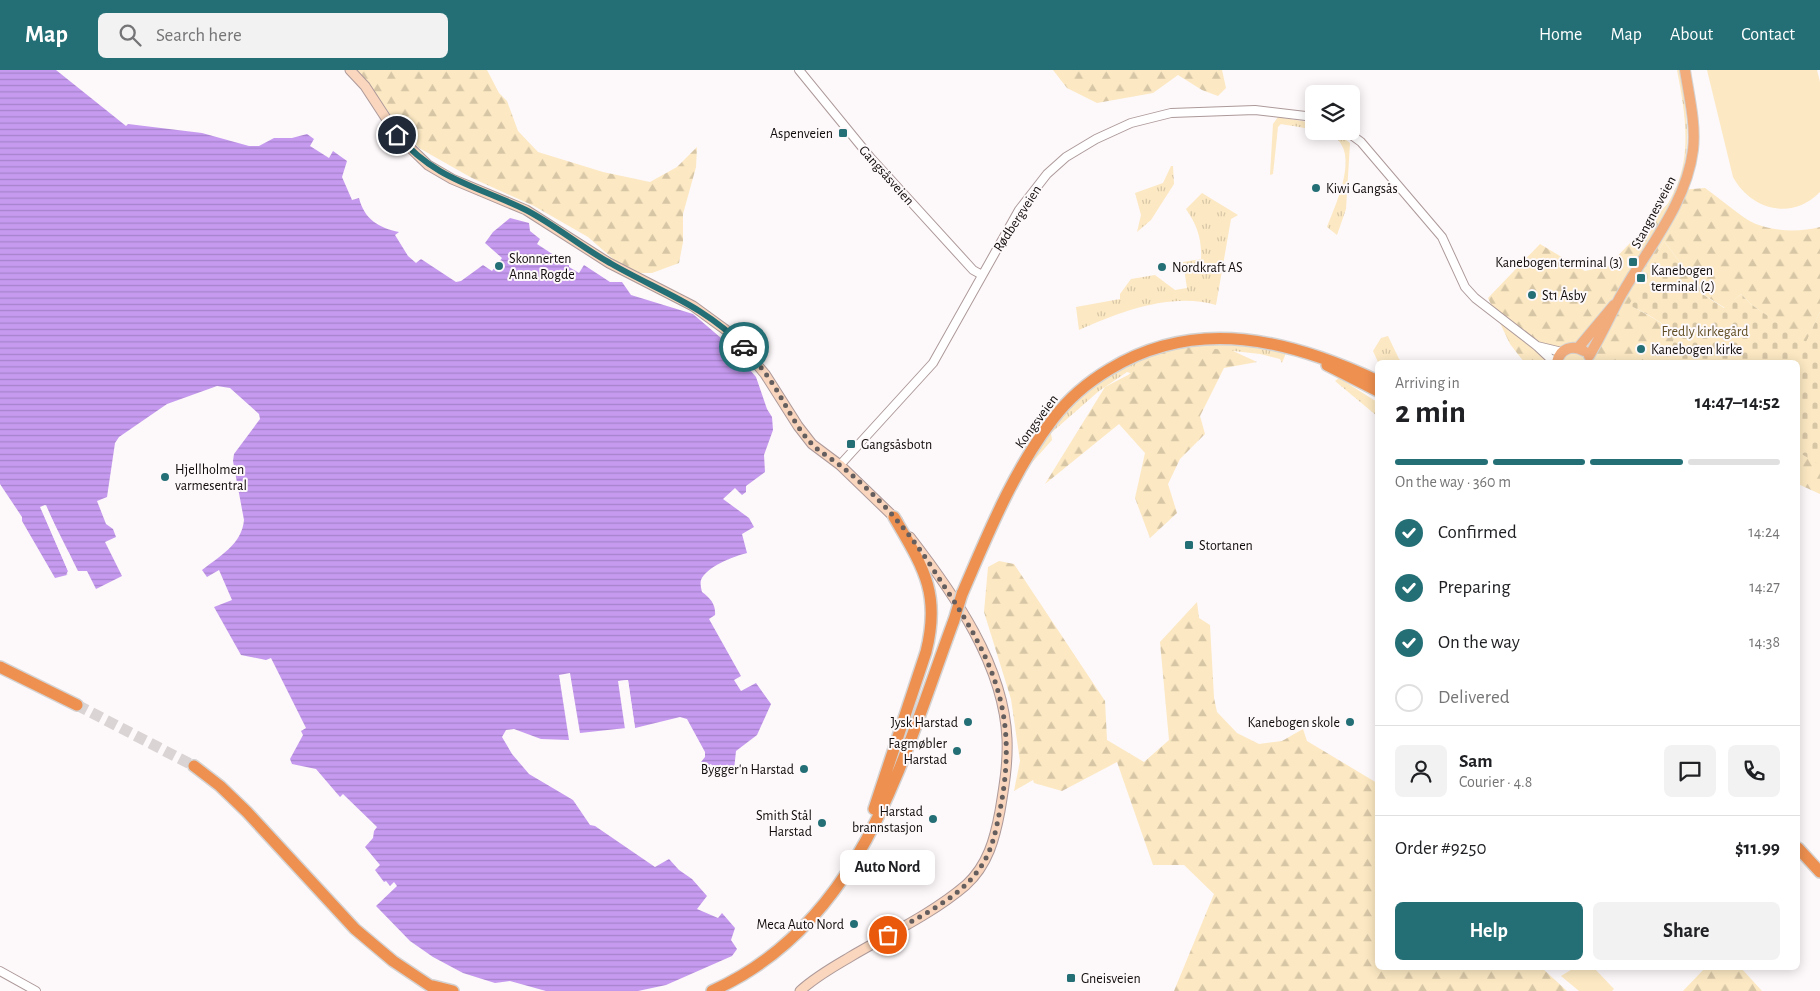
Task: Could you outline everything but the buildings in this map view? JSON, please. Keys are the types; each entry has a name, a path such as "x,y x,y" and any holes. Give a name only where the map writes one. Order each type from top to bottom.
{"highway":[{"name":"Kongsveien","path":"861,851 888,798 962,594 995,519 1034,446 1065,405 1104,373 1132,357 1172,343 1210,338 1267,342 1302,351 1320,359 1332,368 1375,388"},
{"path":"712,991 760,964 806,926 834,893 861,851 867,824 878,803 926,652 932,625 932,598 927,578 894,517"},
{"path":"0,667 78,705"},
{"path":"194,766 220,786 263,828 355,929 393,961 436,989 453,991"},
{"path":"1800,850 1820,872"}],"main road":[{"path":"350,70 365,86 397,135 428,165 452,179 526,210 609,263 693,306 730,333 765,374 805,436 817,449 840,465 894,517 919,548 971,626 995,677 1003,708 1007,738 1005,781 992,844 982,864 966,884 929,911 817,977 800,991"},
{"name":"Stangnesveien","path":"1619,300 1578,348 1590,359 1610,322 1619,300 1676,205 1687,178 1693,148 1693,133 1685,70"},
{"path":"1556,360 1562,352 1571,347 1578,348"}],"street":[{"name":"Gangsåsveien","path":"799,70 876,164 974,270 982,275"},
{"name":"Rødbergveien","path":"840,465 933,363 1019,210 1047,174 1066,157 1096,139 1131,123 1171,113 1255,110 1305,116"},
{"path":"1358,140 1442,237 1465,287 1470,293 1553,360"},
{"path":"1537,346 1562,352"},
{"path":"0,972 36,991"}],"green space":[{"path":"357,70 487,70 499,93 507,101 518,131 538,152 603,172 650,182 677,167 697,147 696,167 683,214 683,242 679,263 652,273 641,273 620,265 588,237 534,206 472,178 419,148 390,114"},
{"path":"1053,70 1222,70 1226,88 1218,96 1202,90 1178,75 1153,93 1097,103 1067,88"},
{"path":"1677,70 1680,70 1686,111 1687,148 1679,183 1671,201 1659,219 1677,185 1684,157 1684,113"},
{"path":"1707,70 1817,70 1820,82 1820,192 1809,201 1797,207 1785,209 1761,204 1741,188 1733,177"},
{"path":"1278,117 1305,122 1305,128 1281,124 1278,127 1273,174 1270,175 1273,124"},
{"path":"1338,140 1346,140 1350,143 1346,209 1337,235 1327,227 1343,182 1345,158 1343,147"},
{"path":"1171,166 1173,166 1174,184 1151,220 1137,232 1141,215 1135,193 1163,183"},
{"path":"1705,188 1750,221 1769,228 1801,230 1820,227 1820,312 1806,343 1752,305 1741,294 1725,308 1679,279 1679,261 1664,241 1630,305 1660,322 1671,331 1675,337 1667,357 1670,360 1522,360 1510,344 1488,298 1540,244 1585,271 1608,266 1681,190"},
{"path":"1202,193 1238,215 1231,219 1216,305 1199,302 1164,302 1128,311 1079,330 1076,307 1120,299 1120,294 1131,279 1155,275 1175,290 1187,288 1183,262 1201,259 1201,245 1198,232 1186,209"},
{"name":"Fredly kirkegård","path":"1664,241 1679,261 1679,279 1724,308 1741,294 1752,305 1806,342 1820,312 1820,465 1800,453 1800,360 1670,360 1667,357 1675,337 1671,331 1660,322 1629,305"},
{"path":"1388,336 1400,360 1377,360 1373,351 1381,338"},
{"path":"1235,343 1286,353 1282,363 1280,359 1260,354 1225,350 1143,377 1127,372 1099,391 1051,433 1052,440 1015,482 1040,439 1084,391 1137,359 1191,345"},
{"path":"1169,346 1231,350 1257,362 1224,368 1200,416 1205,434 1180,459 1168,484 1177,513 1150,538 1135,498 1145,453 1119,424 1045,484 1105,387 1128,375"},
{"path":"1339,378 1375,401 1375,414 1335,381"},
{"path":"1800,453 1820,464 1820,494 1800,485"},
{"path":"999,561 1014,564 1105,701 1107,740 1144,762 1169,740 1160,642 1197,602 1199,618 1210,625 1214,698 1217,712 1237,733 1259,744 1282,741 1303,729 1307,741 1375,782 1375,970 1544,970 1567,991 1174,991 1214,894 1184,865 1153,865 1117,762 1062,791 1034,783 1033,780 1014,791 1020,761 1011,699 984,612 988,567"},
{"path":"1571,970 1596,970 1614,989 1612,991 1579,991 1561,976"},
{"path":"1703,970 1743,970 1762,991 1683,991"}],"shaded area":[{"path":"0,70 56,70 126,126 128,124 202,133 249,146 259,146 274,138 292,138 307,134 314,139 310,146 329,158 333,151 347,161 342,177 352,200 359,198 365,212 373,221 385,228 399,232 395,235 408,256 416,263 421,259 456,282 461,281 483,265 492,271 502,258 485,243 493,232 510,218 529,223 530,231 540,239 537,244 579,273 584,265 610,282 622,282 631,295 693,314 728,344 756,377 767,409 772,417 773,430 764,455 765,472 746,486 746,492 742,495 735,488 723,499 749,518 754,527 742,534 747,553 728,559 714,567 701,580 702,592 710,599 715,608 715,615 709,619 741,676 734,680 741,691 756,683 771,704 757,735 736,751 734,770 730,776 721,777 711,764 706,766 701,762 705,757 705,752 687,719 680,717 635,728 628,680 619,681 626,728 580,733 570,673 559,675 569,740 541,739 514,729 506,730 502,737 512,754 529,774 573,800 590,825 595,826 655,867 669,859 679,870 692,879 707,896 697,909 718,918 722,913 735,928 731,940 737,949 732,956 666,985 638,991 546,991 510,981 495,983 463,973 433,957 410,941 376,906 397,886 394,882 390,886 386,881 384,882 375,870 380,865 365,847 373,838 377,827 343,794 340,797 316,769 292,764 290,759 303,735 301,731 306,728 271,658 266,660 241,655 214,607 232,600 219,570 207,577 202,570 229,549 239,536 244,520 233,461 234,454 260,419 259,414 230,388 217,386 167,404 119,437 115,443 107,497 97,501 106,524 113,529 116,537 105,542 122,576 96,589 87,571 78,571 45,505 40,507 68,571 67,575 55,578 22,521 22,517 0,484"}],"pier":[{"path":"46,505 77,571 75,572 44,508 71,571 66,575 68,571 41,508"},
{"path":"628,680 635,728 633,728 626,683 621,683 628,728 625,729 618,681"}],"tunnel":[{"path":"77,705 194,766"}],"way so far":[{"path":"744,347 776,388 798,426 812,444 840,465 882,504 919,548 971,626 995,677 1003,708 1007,738 1005,781 996,833 987,857 966,884 929,911 888,935"}],"place":[{"name":"Aspenveien","path":"843,133"},
{"name":"Kiwi Gangsås","path":"1316,188"},
{"name":"Kanebogen terminal (3)","path":"1633,262"},
{"name":"Skonnerten Anna Rogde","path":"499,266"},
{"name":"Nordkraft AS","path":"1162,267"},
{"name":"Kanebogen terminal (2)","path":"1641,278"},
{"name":"St1 Åsby","path":"1532,295"},
{"name":"Kanebogen kirke","path":"1641,349"},
{"name":"Gangsåsbotn","path":"851,444"},
{"name":"Hjellholmen varmesentral","path":"165,477"},
{"name":"Stortanen","path":"1189,545"},
{"name":"Jysk Harstad","path":"968,722"},
{"name":"Kanebogen skole","path":"1350,722"},
{"name":"Fagmøbler Harstad","path":"957,751"},
{"name":"Bygger'n Harstad","path":"804,769"},
{"name":"Harstad brannstasjon","path":"933,819"},
{"name":"Smith Stål Harstad","path":"822,823"},
{"name":"Meca Auto Nord","path":"854,924"},
{"name":"Auto Nord","path":"888,935"},
{"name":"Gneisveien","path":"1071,978"}],"route":[{"path":"397,135 417,156 439,172 526,210 609,263 679,297 717,322 744,347"}]}
